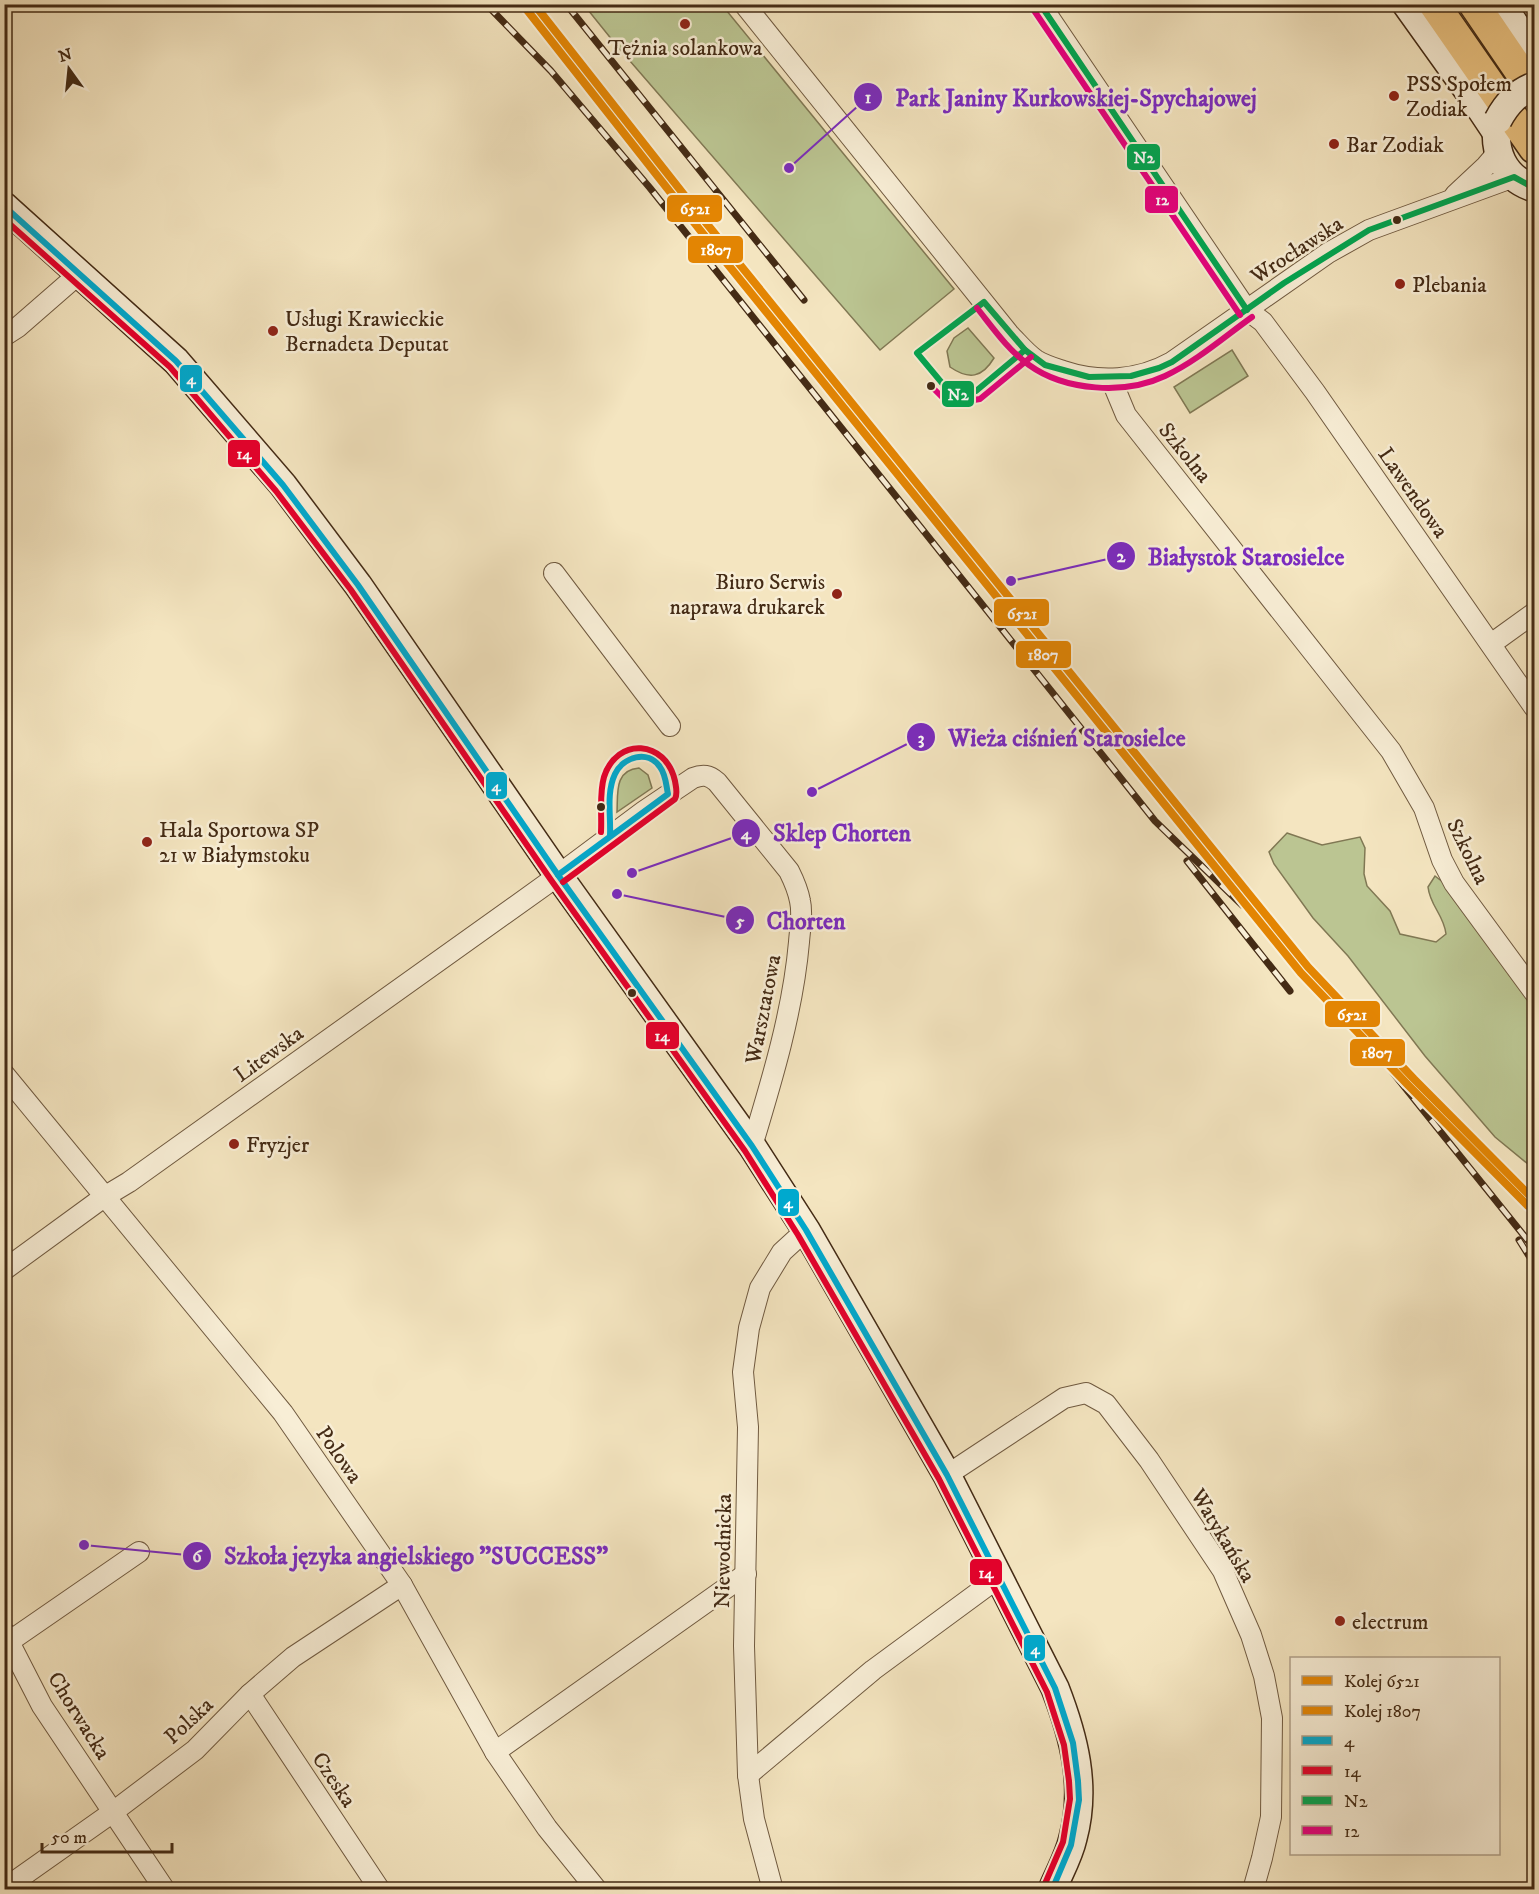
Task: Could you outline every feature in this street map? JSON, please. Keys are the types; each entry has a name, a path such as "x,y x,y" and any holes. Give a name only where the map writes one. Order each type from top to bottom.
{"main road":[{"path":"1434,4 1534,148"},
{"path":"1474,4 1534,92"}],"street":[{"path":"744,4 1009,334 1037,361 1079,376 1111,379"},
{"name":"Lawendowa","path":"1040,4 1247,310 1263,322 1315,392 1534,707"},
{"path":"1406,4 1497,135 1501,161 1524,182"},
{"path":"1501,4 1534,52"},
{"path":"1497,135 1506,105 1518,94 1534,86"},
{"name":"Wrocławska","path":"1451,199 1486,166 1497,135"},
{"name":"Wrocławska","path":"1111,379 1137,376 1158,370 1328,253 1369,230 1451,199 1524,182"},
{"path":"4,206 176,361 283,486 358,585 558,874 752,1146 806,1230 947,1475 1055,1688 1078,1759 1078,1814 1073,1839 1052,1890"},
{"path":"4,336 18,327 80,273"},
{"name":"Szkolna","path":"1111,379 1126,415 1391,751 1424,808 1442,860 1454,883 1534,992"},
{"path":"554,573 670,726"},
{"path":"1491,644 1534,613"},
{"name":"Warsztatowa","path":"668,794 701,775 708,776 717,782 789,871 796,885 801,916 796,973 770,1089 752,1146"},
{"name":"Litewska","path":"4,1270 668,794"},
{"name":"Polowa","path":"4,1074 283,1413 402,1584 495,1752 547,1828 597,1890"},
{"name":"Niewodnicka","path":"773,1890 754,1819 748,1775 744,1646 748,1427 743,1372 749,1328 760,1288 782,1252 806,1230"},
{"name":"Watykańska","path":"947,1475 1064,1398 1086,1393 1106,1404 1149,1460 1223,1571 1251,1635 1264,1676 1272,1718 1271,1817 1253,1890"},
{"name":"Chorwacka","path":"139,1552 7,1636 42,1706 165,1890"},
{"path":"495,1752 746,1574"},
{"path":"748,1775 873,1671 998,1578"},
{"name":"Polska","path":"4,1889 113,1812 195,1750 250,1694 293,1657 402,1584"},
{"name":"Czeska","path":"250,1694 380,1890"}],"green space":[{"path":"584,5 722,5 954,289 880,350"},
{"path":"968,328 994,358 985,370 975,375 963,374 950,367 947,351 954,338"},
{"path":"1232,350 1248,376 1190,413 1174,387"},
{"path":"639,768 648,775 652,788 617,812 621,778 625,773"},
{"path":"1287,833 1322,845 1360,837 1365,848 1364,874 1367,886 1390,911 1400,934 1436,942 1446,934 1443,921 1431,900 1428,887 1435,876 1453,890 1534,1005 1534,1169 1495,1137 1425,1056 1348,956 1313,918 1274,864 1269,852"}],"railway":[{"path":"486,4 551,71 650,188 1155,821 1242,905"},
{"path":"566,4 804,300"},
{"path":"1187,861 1290,991"},
{"path":"1308,967 1534,1248"},
{"path":"1519,1240 1534,1264"}],"rail line":[{"name":"6521","path":"534,4 707,224 1308,967 1414,1079 1534,1200"},
{"name":"1807","path":"527,10 700,230 1301,973 1528,1206"}],"transit line":[{"name":"N2","path":"1040,4 1247,310"},
{"name":"12","path":"1033,9 1240,315"},
{"name":"N2","path":"1025,350 1045,365 1089,377 1131,376 1159,368 1172,362 1284,283 1369,230 1514,177 1534,188"},
{"name":"4","path":"4,206 176,361 283,485 358,585 558,875 752,1146 806,1230 947,1475 1055,1688 1073,1743 1079,1800 1071,1845 1052,1890"},
{"name":"14","path":"4,219 170,367 276,491 351,590 551,880 745,1151 798,1235 939,1479 1047,1692 1064,1745 1070,1799 1063,1842 1044,1886"},
{"name":"N2","path":"984,302 1025,350 976,391 952,395 917,353 984,302"},
{"name":"12","path":"977,308 1021,359 1044,374 1077,385 1114,388 1149,382 1177,370 1252,317"},
{"name":"12","path":"931,386 949,404 980,399 1031,357"},
{"name":"14","path":"563,882 675,799 677,793 675,781 670,767 662,757 641,748 630,749 610,764 602,784 601,832"},
{"name":"4","path":"558,875 668,794 665,777 655,761 636,757 624,763 615,774 610,797 610,835"}],"place":[{"name":"Tężnia solankowa","path":"685,24"},
{"name":"PSS Społem Zodiak","path":"1394,96"},
{"name":"Bar Zodiak","path":"1334,144"},
{"name":"Park Janiny Kurkowskiej-Spychajowej","path":"789,168"},
{"name":"Plebania","path":"1400,284"},
{"name":"Usługi Krawieckie Bernadeta Deputat","path":"273,331"},
{"name":"Białystok Starosielce","path":"1011,581"},
{"name":"Biuro Serwis naprawa drukarek","path":"837,594"},
{"name":"Wieża ciśnień Starosielce","path":"812,792"},
{"name":"Hala Sportowa SP 21 w Białymstoku","path":"147,842"},
{"name":"Sklep Chorten","path":"632,873"},
{"name":"Chorten","path":"617,894"},
{"name":"Fryzjer","path":"234,1144"},
{"name":"Szkoła języka angielskiego \"SUCCESS\"","path":"84,1545"},
{"name":"electrum","path":"1340,1621"}]}
